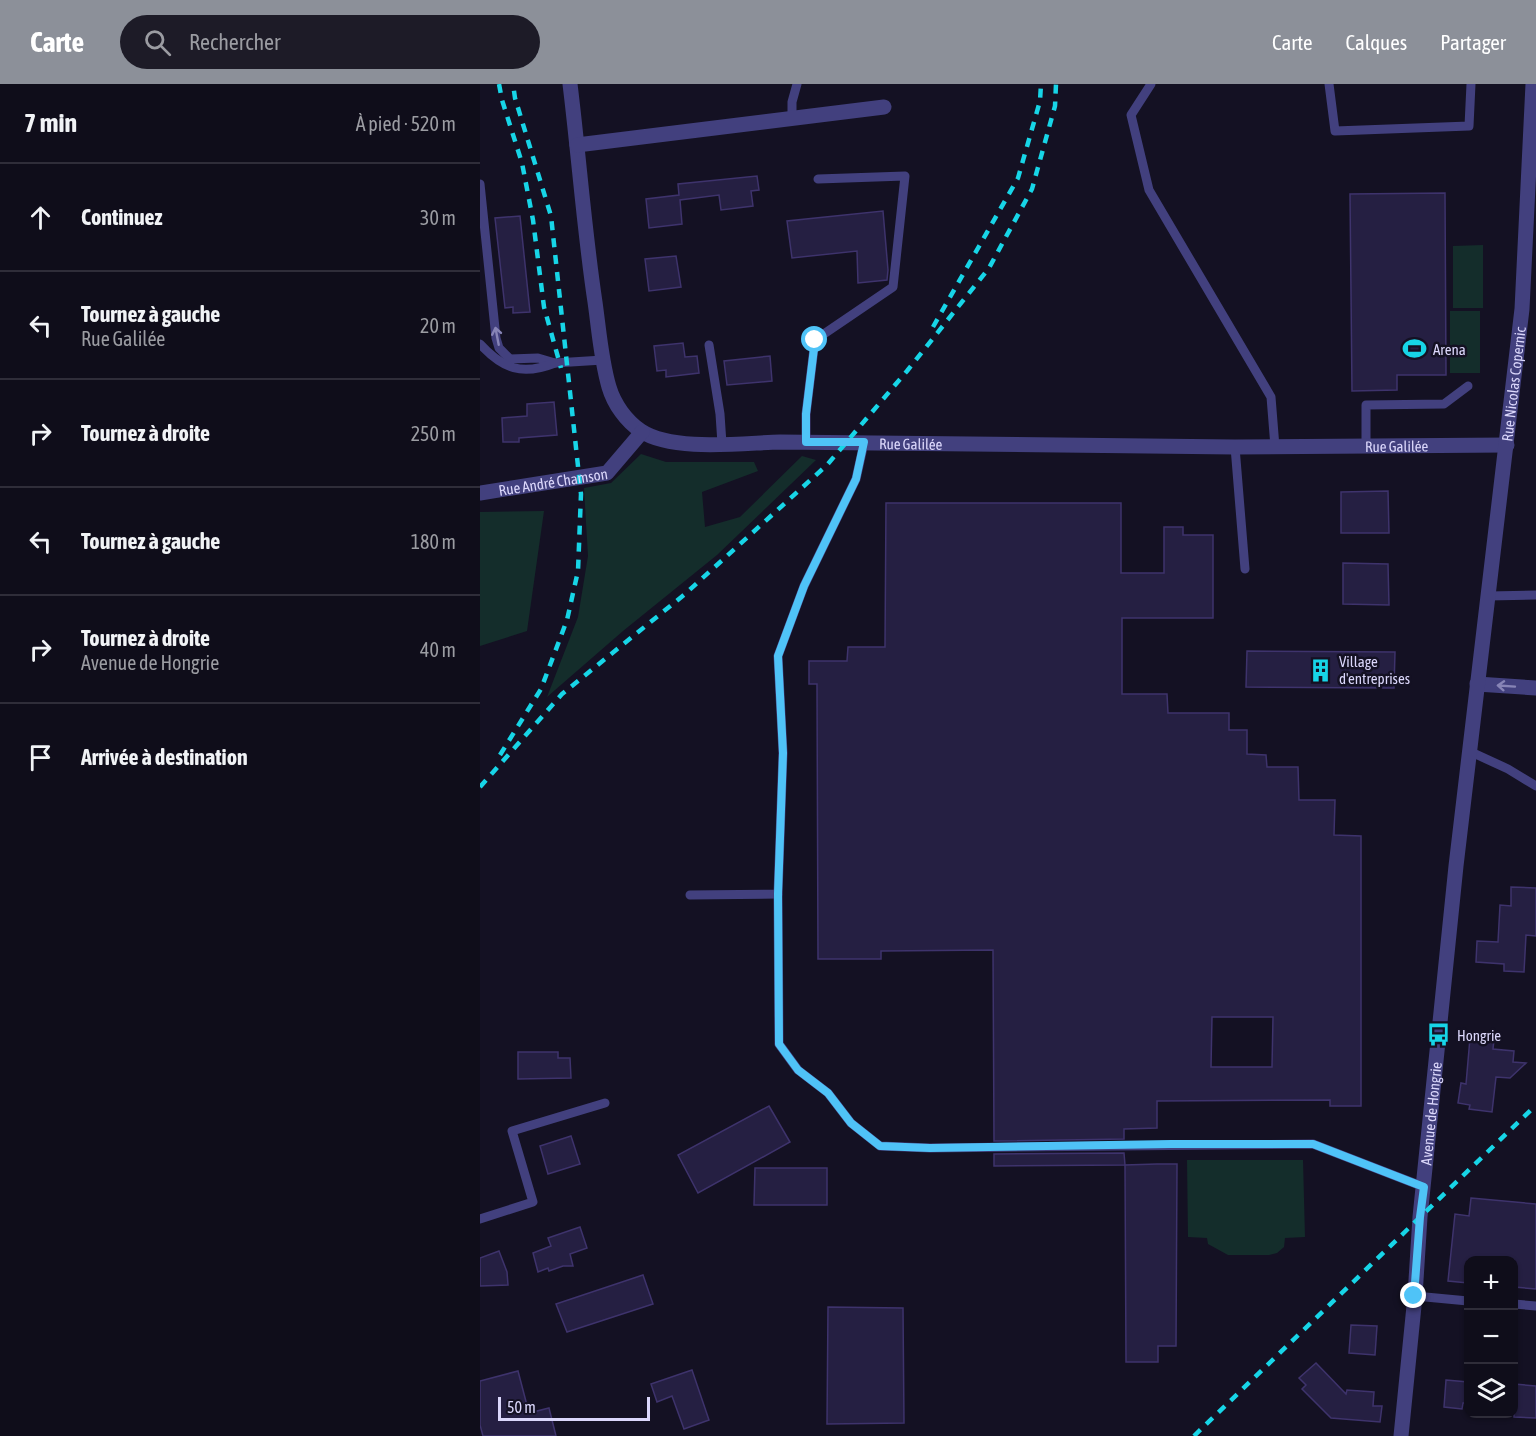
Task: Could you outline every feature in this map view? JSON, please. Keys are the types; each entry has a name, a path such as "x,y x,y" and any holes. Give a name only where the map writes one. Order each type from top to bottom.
{"street":[{"name":"Rue Galilée","path":"570,84 588,255 603,360 610,389 629,423 659,440 722,444 864,442 1235,447 1507,445"},
{"name":"Rue Nicolas Copernic","path":"1477,684 1522,309 1530,274 1533,84"},
{"path":"577,145 884,107"},
{"name":"Rue André Chamson","path":"480,493 607,473 642,432"},
{"path":"1477,684 1536,688"},
{"name":"Avenue de Hongrie","path":"1401,1436 1420,1217 1477,684"}],"lane":[{"path":"792,118 792,102 797,84"},
{"path":"1151,84 1131,115 1149,190 1272,396 1275,447"},
{"path":"1329,84 1335,130 1469,126 1472,84"},
{"path":"806,442 806,414 815,340 893,287 904,176 818,179"},
{"path":"480,184 496,338 499,348 510,359 538,358 555,363"},
{"path":"480,344 502,363 516,370 540,369 555,363 603,360"},
{"path":"709,345 720,414 722,444"},
{"path":"1366,446 1366,405 1444,404 1468,386"},
{"path":"864,442 856,479 804,586 778,656 783,753 778,894 779,1044 798,1070 828,1093 851,1123 880,1146 930,1148 1313,1144 1424,1187"},
{"path":"1235,447 1245,569"},
{"path":"1488,596 1536,595"},
{"path":"1469,752 1508,769 1536,786"},
{"path":"690,895 778,894"},
{"path":"480,1219 533,1202 512,1131 605,1103"},
{"path":"1414,1296 1464,1301"},
{"path":"1518,1304 1536,1306"}],"green space":[{"path":"1483,245 1483,308 1453,308 1453,246"},
{"path":"1450,311 1480,311 1480,373 1450,373"},
{"path":"641,454 666,462 754,462 758,471 702,492 705,527 740,517 802,456 816,460 717,555 623,631 547,697 578,617 588,556 584,488 611,483"},
{"path":"544,511 527,631 480,646 480,512"},
{"path":"1187,1160 1303,1160 1305,1237 1285,1238 1284,1247 1277,1253 1269,1255 1228,1255 1208,1244 1207,1238 1188,1237"}],"building":[{"path":"757,176 759,190 751,191 753,206 721,210 719,195 680,200 682,224 649,228 646,199 679,195 678,184"},
{"path":"1445,193 1446,375 1397,375 1397,390 1352,391 1350,194"},
{"path":"883,211 887,280 858,283 857,251 792,258 787,221"},
{"path":"520,216 530,312 513,313 513,307 505,308 495,218"},
{"path":"676,256 681,287 649,291 645,259"},
{"path":"683,343 685,357 697,356 699,373 666,377 666,370 657,371 654,346"},
{"path":"770,356 772,381 727,385 724,361"},
{"path":"554,402 557,435 519,438 519,442 503,442 502,418 527,416 527,404"},
{"path":"1388,491 1389,533 1341,533 1341,492"},
{"path":"886,503 1121,503 1121,573 1164,573 1164,527 1183,527 1183,535 1213,535 1213,618 1122,618 1122,694 1167,694 1168,713 1229,713 1229,730 1247,730 1247,754 1266,755 1267,767 1298,767 1299,800 1335,800 1334,835 1361,836 1361,1106 1330,1106 1330,1100 1157,1101 1157,1128 1124,1129 1124,1139 994,1141 993,950 881,951 881,959 818,959 817,684 809,684 809,661 847,661 848,647 885,647","holes":["1212,1017 1273,1017 1272,1067 1211,1067"]},
{"path":"1343,563 1388,564 1389,605 1343,604"},
{"name":"Village d'entreprises","path":"1247,651 1395,652 1394,688 1246,687"},
{"path":"1511,887 1536,888 1536,936 1526,935 1524,972 1504,971 1504,964 1476,962 1477,941 1498,942 1500,905 1511,906"},
{"path":"1470,1038 1494,1039 1493,1049 1514,1051 1513,1062 1526,1063 1510,1078 1496,1077 1492,1112 1469,1109 1470,1105 1458,1103 1461,1083 1466,1084"},
{"path":"518,1052 558,1052 558,1058 570,1058 571,1078 518,1079"},
{"path":"769,1106 790,1142 698,1193 678,1155"},
{"path":"571,1136 580,1164 548,1174 540,1146"},
{"path":"1124,1153 1125,1165 994,1166 994,1154"},
{"path":"1177,1164 1176,1346 1158,1346 1158,1362 1126,1362 1125,1165"},
{"path":"755,1168 827,1168 827,1205 754,1205"},
{"path":"1471,1198 1536,1204 1536,1289 1518,1287 1518,1256 1464,1256 1464,1283 1448,1281 1455,1214 1469,1216"},
{"path":"580,1227 587,1248 570,1254 573,1266 563,1266 549,1271 548,1268 538,1272 533,1253 551,1246 548,1238"},
{"path":"499,1251 507,1272 508,1285 480,1286 480,1258"},
{"path":"643,1275 653,1304 567,1332 556,1304"},
{"path":"828,1307 903,1308 904,1423 827,1424"},
{"path":"1351,1325 1377,1326 1375,1355 1349,1353"},
{"path":"1316,1363 1346,1394 1347,1390 1374,1392 1373,1406 1382,1406 1380,1422 1331,1418 1302,1389 1306,1385 1299,1378"},
{"path":"692,1370 709,1420 684,1429 672,1396 657,1402 651,1384"},
{"path":"518,1371 529,1413 549,1408 556,1436 483,1436 480,1425 480,1381"},
{"path":"1446,1380 1464,1382 1462,1409 1444,1407"},
{"path":"1518,1384 1536,1386 1536,1418 1518,1417"}],"railway":[{"path":"499,84 522,163 533,220 544,307 561,368"},
{"path":"500,755 541,689 567,620 578,571 581,494 551,216 515,98 513,84"},
{"path":"933,327 1018,178 1040,101 1041,84"},
{"path":"480,787 562,694 685,594 827,465 907,371 989,268 1032,189 1055,106 1056,84"},
{"path":"1194,1436 1536,1105"}],"place":[{"name":"Arena","path":"1415,349"},
{"name":"Village d'entreprises","path":"1321,670"},
{"name":"Hongrie","path":"1439,1035"}],"route":[{"path":"815,340 806,414 806,442 864,442 856,479 804,586 778,656 783,753 778,894 779,1044 798,1070 828,1093 851,1123 880,1146 930,1148 1313,1144 1424,1187 1414,1296"}]}
